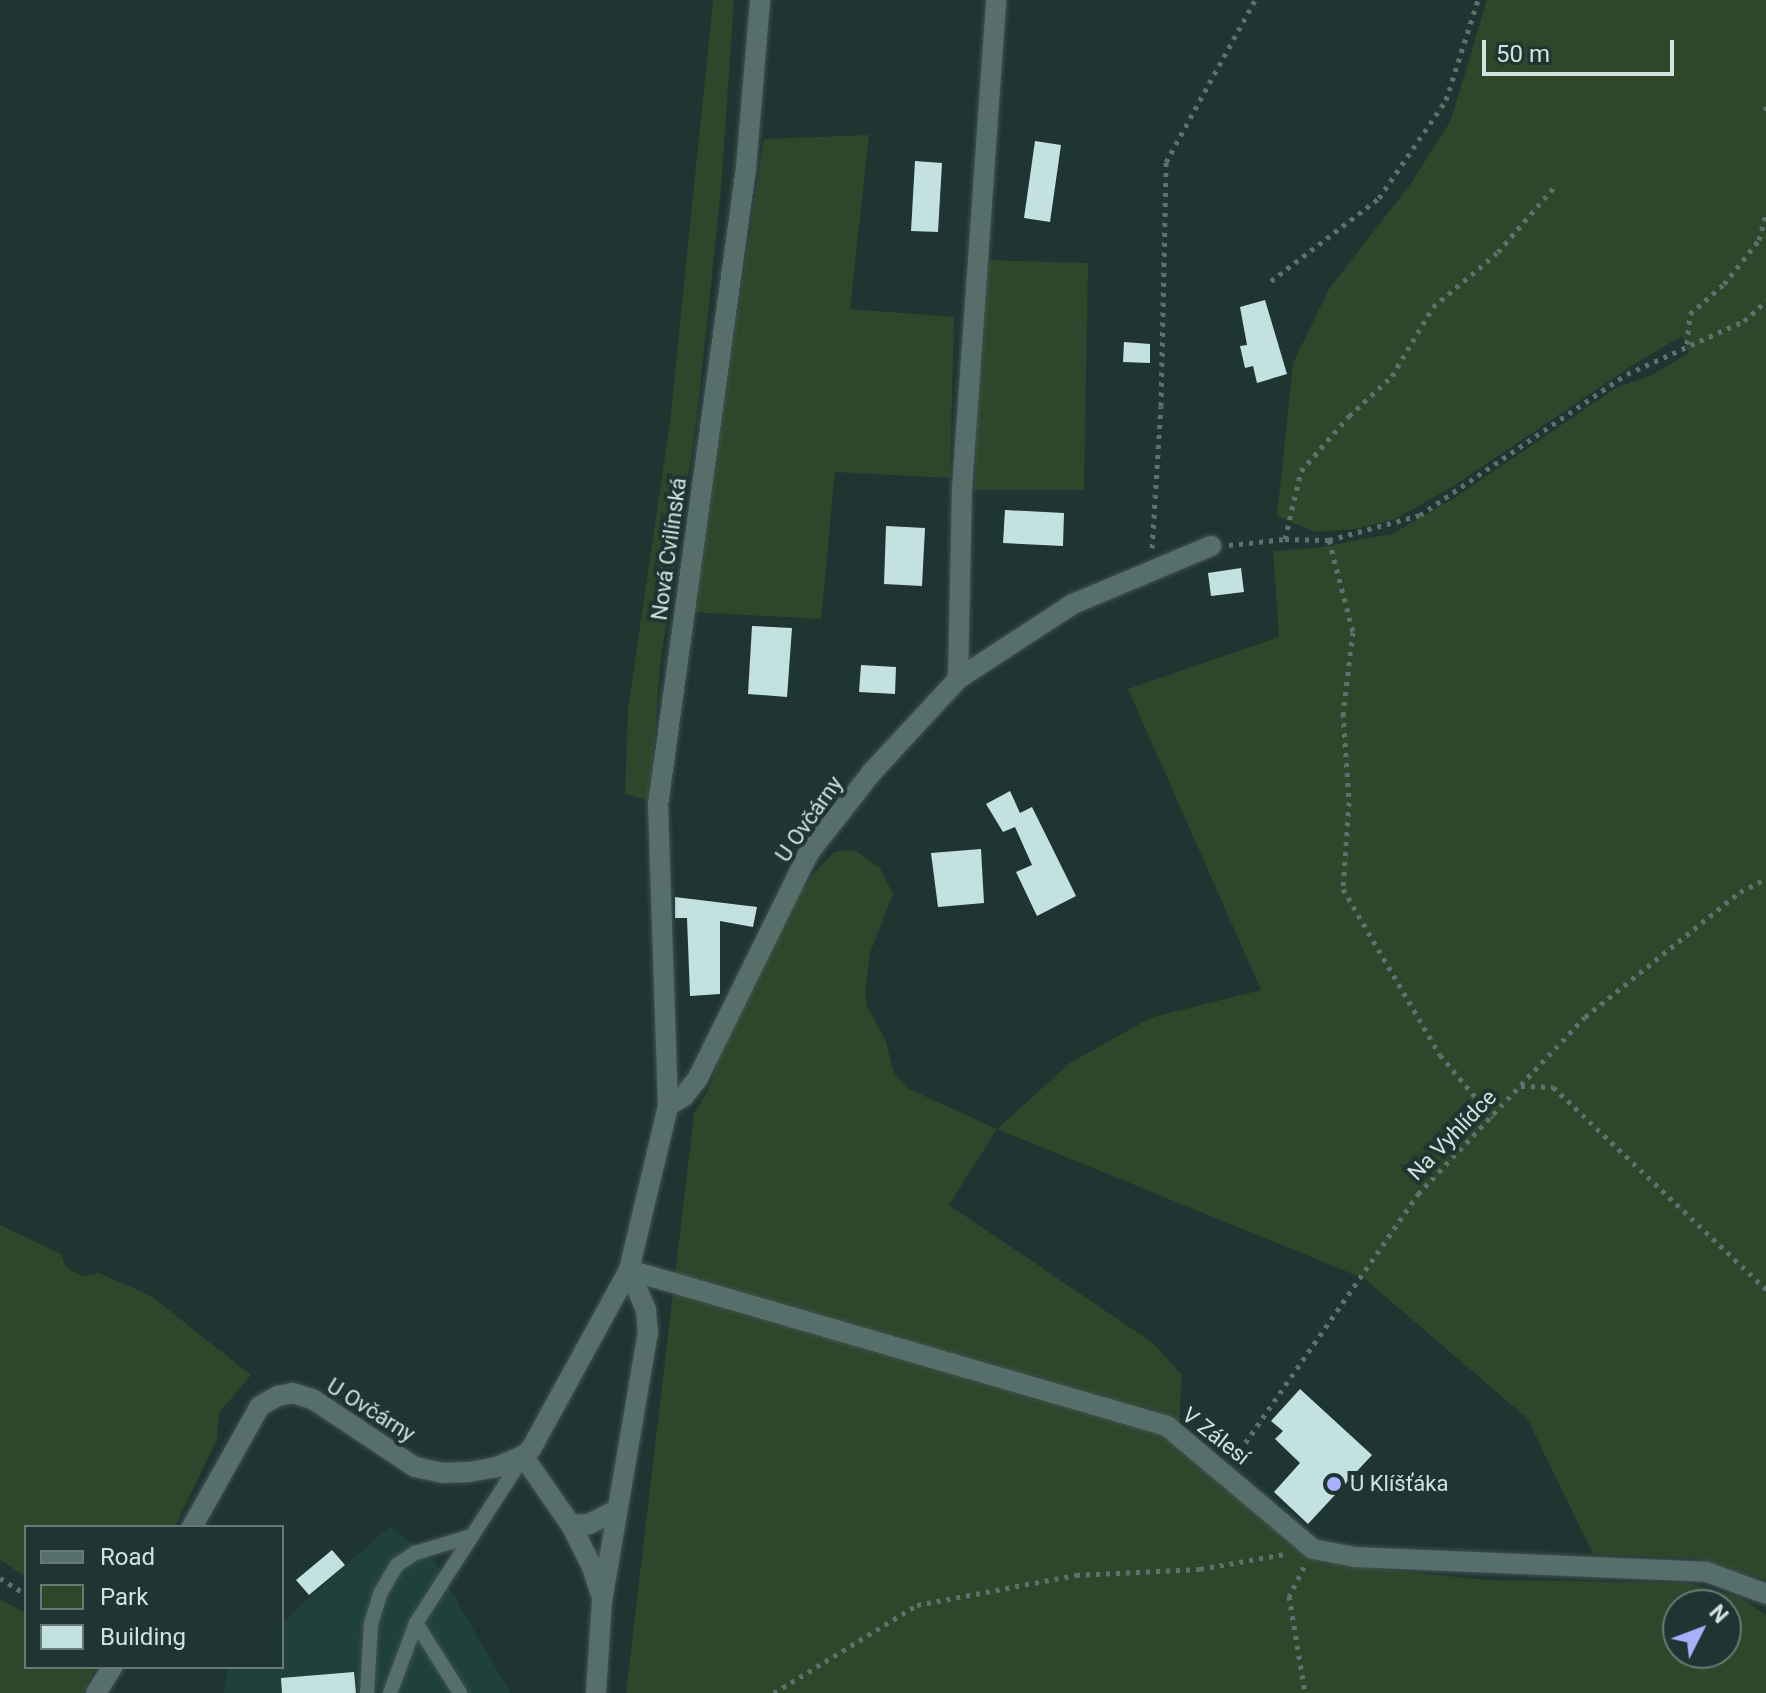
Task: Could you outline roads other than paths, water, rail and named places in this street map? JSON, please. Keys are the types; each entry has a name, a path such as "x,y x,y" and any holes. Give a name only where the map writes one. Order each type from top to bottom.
{"street":[{"name":"Nová Cvilínská","path":"668,1106 658,805 746,168 760,0"},
{"path":"958,679 962,489 996,0"},
{"name":"U Ovčárny","path":"668,1106 684,1096 698,1078 808,854 872,772 958,679 1073,604 1151,568 1211,546"},
{"path":"602,1601 592,1567 571,1525 523,1456 531,1449 629,1270 668,1106"},
{"path":"596,1693 602,1601 648,1333 646,1310 629,1270"},
{"name":"V Zálesí","path":"629,1270 1167,1426 1313,1549 1354,1557 1707,1572 1766,1594"},
{"name":"U Ovčárny","path":"193,1525 260,1406 278,1396 293,1393 314,1400 415,1467 443,1473 469,1472 497,1467 523,1456"},
{"path":"571,1525 589,1524 616,1510"},
{"path":"96,1693 111,1669"}],"lane":[{"path":"390,1693 416,1623 468,1537 523,1456"},
{"path":"367,1693 371,1624 380,1594 397,1565 415,1553 468,1537"},
{"path":"416,1623 460,1693"}],"place":[{"name":"U Klíšťáka","path":"1334,1484"}]}
